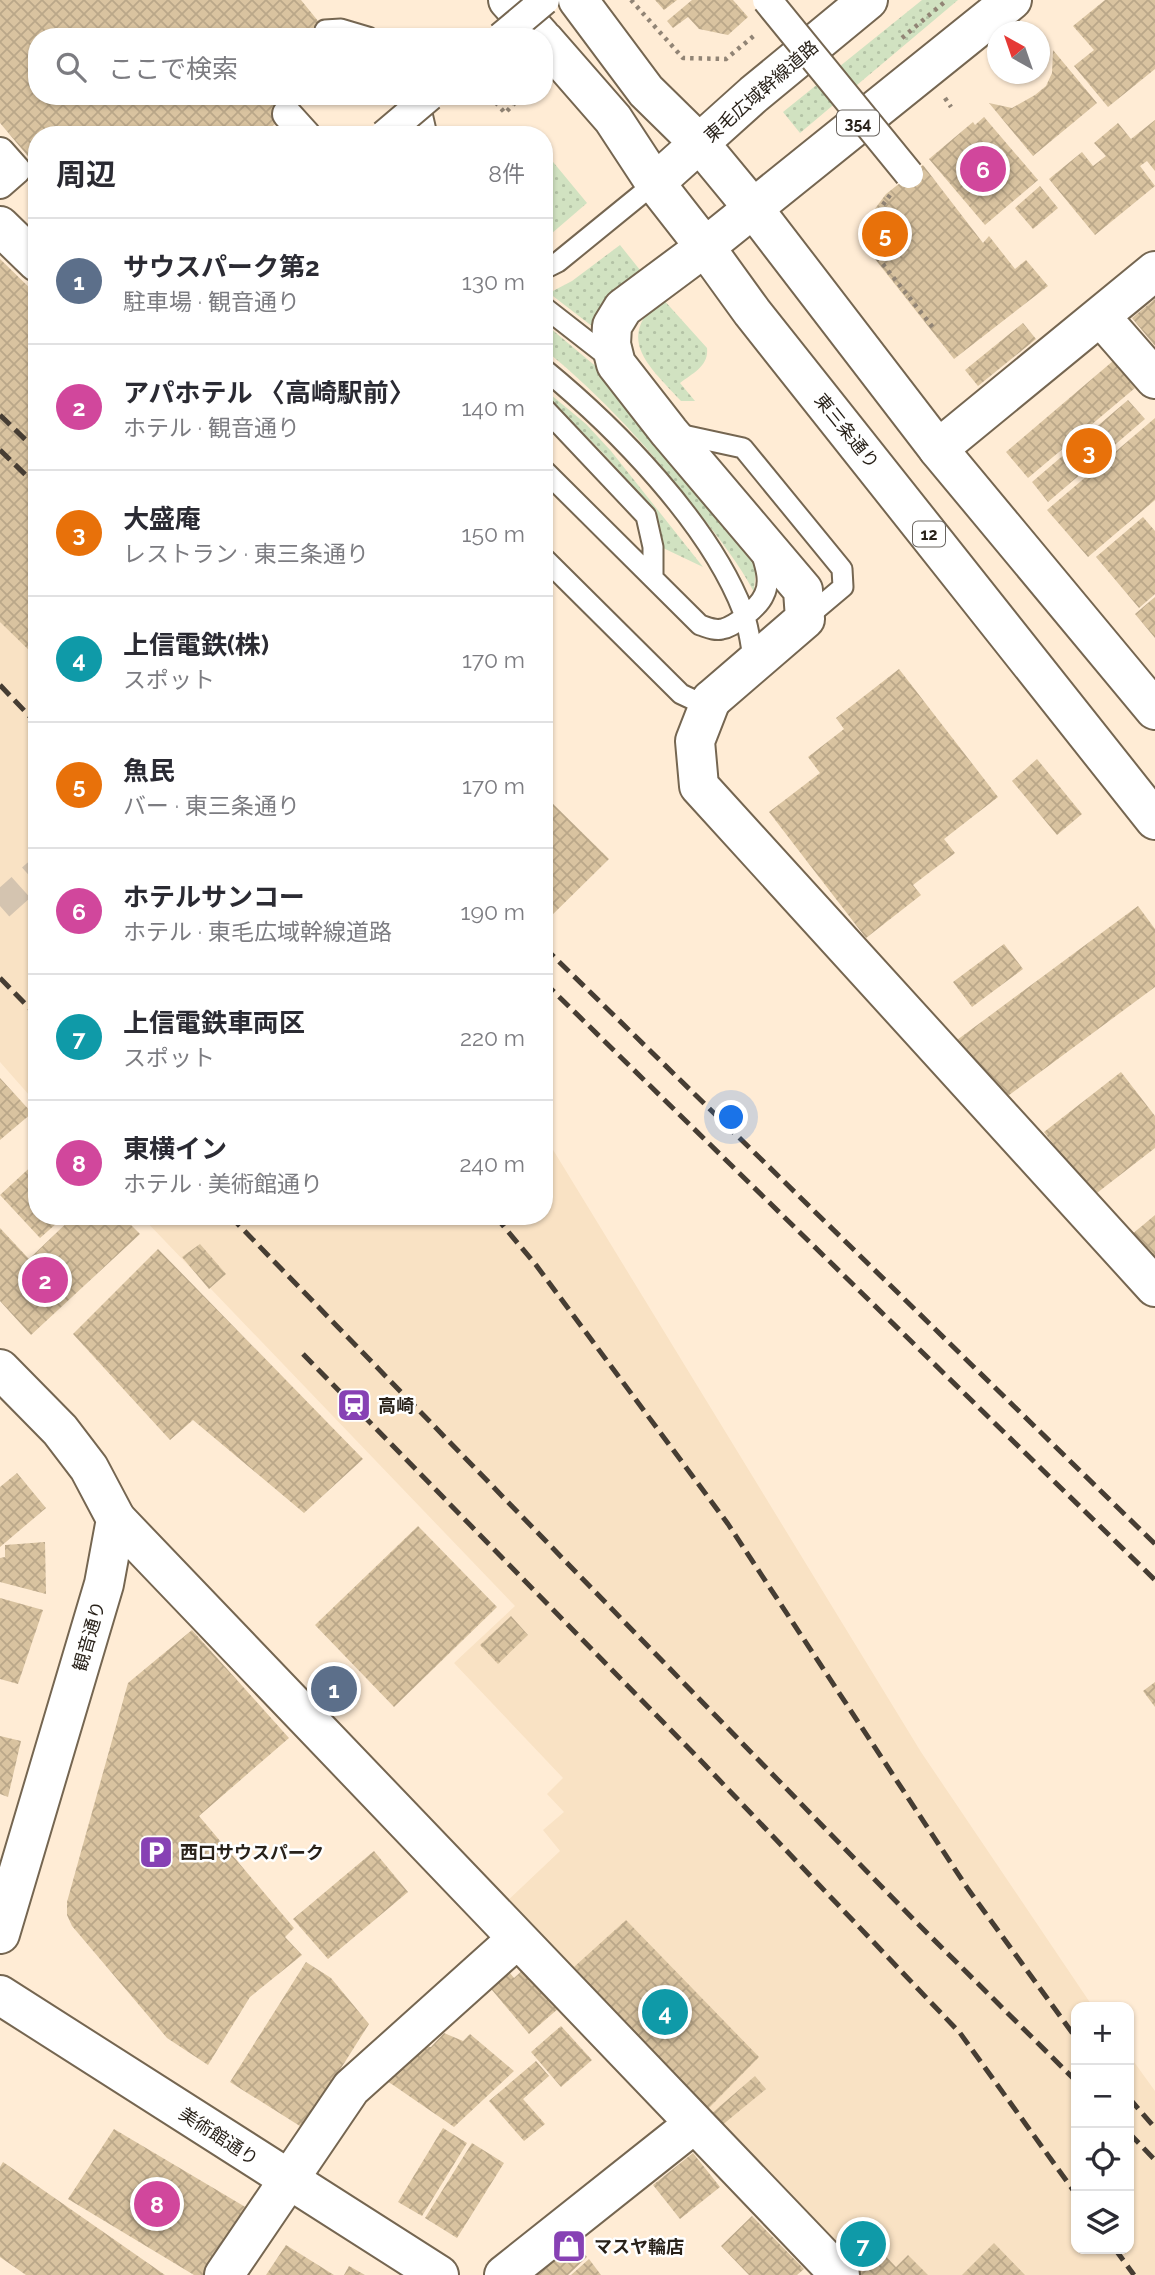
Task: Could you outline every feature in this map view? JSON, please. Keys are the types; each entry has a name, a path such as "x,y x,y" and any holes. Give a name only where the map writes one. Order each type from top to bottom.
{"main road":[{"name":"東三条通り","path":"508,0 534,28"},
{"path":"578,0 646,91 701,145 753,208 938,449 1149,688"},
{"name":"東毛広域幹線道路","path":"655,183 701,145 754,94 868,0"},
{"name":"354","path":"705,247 1012,0"},
{"name":"東三条通り","path":"553,50 613,119 655,183 752,312 1155,820"},
{"path":"0,226 28,253"},
{"path":"705,247 623,308 612,326 611,344 616,364 803,590 806,619 711,700 695,741 699,786 1155,1287"},
{"path":"938,449 1155,271"},
{"path":"1100,316 1155,379"},
{"path":"0,1369 60,1430 89,1468 116,1519 840,2275"},
{"name":"観音通り","path":"0,1934 104,1584 116,1519"},
{"path":"224,2275 351,2088 517,1939"},
{"name":"美術館通り","path":"0,1994 289,2182 439,2275"},
{"path":"504,2275 694,2124"}],"street":[{"path":"512,28 545,0"},
{"path":"767,13 909,174"},
{"path":"395,126 419,105"},
{"path":"287,114 298,126"},
{"path":"0,152 16,170 0,184"},
{"path":"0,218 28,245"}],"lane":[{"path":"420,105 425,126"},
{"path":"553,264 655,183"},
{"path":"553,314 616,364"},
{"path":"553,376 590,406 675,501 708,547 745,614 754,663"},
{"path":"553,418 646,516 653,547 653,575"},
{"path":"670,432 743,448 842,569 843,587 806,619"},
{"path":"553,479 653,575 700,625 718,630 729,628 765,595 767,571 755,535"},
{"path":"553,567 681,694 696,701 711,700"}],"path":[{"path":"631,0 683,58"},
{"path":"674,66 683,58 726,59 767,13"},
{"path":"498,105 505,113 512,105"},
{"path":"909,174 877,213 874,253 935,330"}],"shaded area":[{"path":"0,579 28,606 28,1094 0,1062"},
{"path":"553,1150 921,1752 1090,2002 1071,2002 1071,2254 1134,2254 1134,2062 1155,2091 1155,2275 859,2275 502,1906 560,1851 543,1830 564,1812 547,1794 563,1778 454,1663 515,1606 150,1225 553,1225"}],"green space":[{"path":"922,0 958,0 800,133 783,112"},
{"path":"553,162 587,203 553,232"},
{"path":"620,245 640,270 606,299 597,330 553,296 553,291 572,281"},
{"path":"662,298 707,348 703,364 680,383 695,401 681,401 657,375 641,351 638,339 640,326 648,312"},
{"path":"553,331 599,369 756,564 754,592 742,571 682,490 587,386 553,357"},
{"path":"553,396 586,424 611,451 703,567 661,547 657,528 647,508 615,466 553,405"}],"building":[{"path":"0,0 301,0 324,28 28,28 28,105 297,105 273,126 28,126 28,156 0,123"},
{"path":"655,0 677,0 664,10"},
{"path":"692,0 733,0 748,17 728,35 699,29 688,17 673,28 667,21"},
{"path":"1105,0 1155,0 1155,69 1108,107 1074,66 1094,50 1073,26"},
{"path":"1053,50 1097,103 1033,156 989,103 1012,108 1050,84"},
{"path":"984,117 1038,180 985,225 929,159 973,122 975,125"},
{"path":"1155,120 1155,171 1147,161 1140,166 1155,186 1095,235 1049,179 1082,152 1093,166 1106,156 1094,143 1118,123 1131,139"},
{"path":"923,165 983,243 989,236 1015,269 1026,260 1048,286 954,359 871,254 874,210 886,194"},
{"path":"1040,186 1058,208 1033,229 1015,208"},
{"path":"0,259 28,286 28,649 0,622"},
{"path":"1155,299 1155,346 1132,318"},
{"path":"1023,323 1036,339 978,386 965,370"},
{"path":"1113,361 1135,388 1028,478 1006,452"},
{"path":"1128,400 1145,419 1048,502 1032,482"},
{"path":"1155,418 1155,500 1088,557 1047,510"},
{"path":"1143,517 1155,531 1155,594 1139,608 1096,557"},
{"path":"1155,597 1155,638 1135,614"},
{"path":"899,669 998,797 944,839 955,853 913,885 921,895 866,938 769,812 820,773 808,757 844,729 836,718"},
{"path":"1037,759 1082,814 1057,835 1012,781"},
{"path":"553,804 609,859 553,914"},
{"path":"1138,906 1155,929 1155,987 1001,1101 957,1040"},
{"path":"1004,944 1023,969 972,1007 953,982"},
{"path":"1121,1072 1155,1116 1155,1148 1093,1196 1044,1132"},
{"path":"0,1078 28,1109 28,1116 0,1140"},
{"path":"28,1169 28,1225 55,1225 40,1238 0,1195"},
{"path":"1155,1215 1155,1267 1130,1236"},
{"path":"65,1225 131,1225 140,1234 31,1335 0,1301 0,1228 29,1259"},
{"path":"200,1244 226,1274 209,1289 182,1257"},
{"path":"158,1249 363,1459 304,1513 193,1420 170,1440 73,1334"},
{"path":"17,1473 46,1508 0,1547 0,1487"},
{"path":"418,1526 497,1607 394,1707 315,1625"},
{"path":"45,1542 46,1594 0,1582 0,1558 5,1557 5,1545"},
{"path":"0,1598 43,1610 18,1684 0,1679"},
{"path":"511,1616 528,1635 498,1664 480,1645"},
{"name":"西口サウスパーク","path":"192,1630 289,1738 199,1816 294,1928 285,1937 302,1955 250,1997 208,2065 167,2038 72,1926 67,1915 67,1902 128,1683"},
{"path":"1155,1682 1155,1707 1143,1691"},
{"path":"0,1736 21,1741 8,1797 0,1794"},
{"path":"374,1851 408,1892 328,1959 293,1919"},
{"path":"626,1920 759,2057 706,2111 574,1967"},
{"path":"306,1962 331,1978 369,2024 303,2128 230,2082"},
{"path":"506,1968 514,1978 525,1968 559,2008 529,2034 487,1984"},
{"path":"561,2026 592,2060 561,2087 531,2052"},
{"path":"444,2033 463,2041 470,2034 514,2071 454,2127 380,2076 417,2045 431,2047"},
{"path":"536,2061 549,2076 523,2099 545,2124 524,2141 489,2101"},
{"path":"755,2076 766,2089 721,2126 711,2114"},
{"path":"443,2128 467,2143 422,2216 398,2202"},
{"path":"114,2129 247,2208 206,2275 194,2275 68,2199"},
{"path":"472,2143 504,2163 457,2238 425,2218"},
{"path":"693,2153 720,2187 680,2219 653,2185"},
{"path":"3,2162 165,2275 26,2275 0,2257 0,2167"},
{"path":"752,2216 804,2269 797,2275 749,2275 721,2246"},
{"path":"864,2233 896,2267 908,2255 928,2275 859,2275 840,2255"},
{"name":"マスヤ輪店","path":"572,2236 587,2257 568,2275 523,2275"},
{"path":"994,2243 1025,2275 962,2275"},
{"path":"286,2245 334,2275 266,2275"},
{"path":"589,2259 601,2275 571,2275"},
{"path":"349,2266 365,2275 344,2275"}],"tunnel":[{"path":"0,906 28,881"}],"railway":[{"path":"0,415 28,442"},
{"path":"0,450 28,477"},
{"path":"0,685 28,715"},
{"path":"553,956 1155,1544"},
{"path":"0,978 28,1007"},
{"path":"553,991 1155,1580"},
{"path":"239,1225 916,1922 1071,2076"},
{"path":"503,1225 536,1265 728,1524 968,1889 1071,2031"},
{"path":"303,1354 705,1765 960,2033 1074,2191"},
{"path":"1134,2104 1155,2128"},
{"path":"1134,2138 1155,2160"},
{"path":"1119,2254 1134,2275"}],"place":[{"name":"ホテルサンコー","path":"983,169"},
{"name":"魚民","path":"885,234"},
{"name":"大盛庵","path":"1089,451"},
{"name":"アパホテル 〈高崎駅前〉","path":"45,1280"},
{"name":"高崎","path":"354,1405"},
{"name":"サウスパーク第2","path":"334,1689"},
{"name":"西口サウスパーク","path":"156,1852"},
{"name":"上信電鉄(株)","path":"665,2012"},
{"name":"東横イン","path":"157,2204"},
{"name":"上信電鉄車両区","path":"863,2244"},
{"name":"マスヤ輪店","path":"569,2246"}]}
